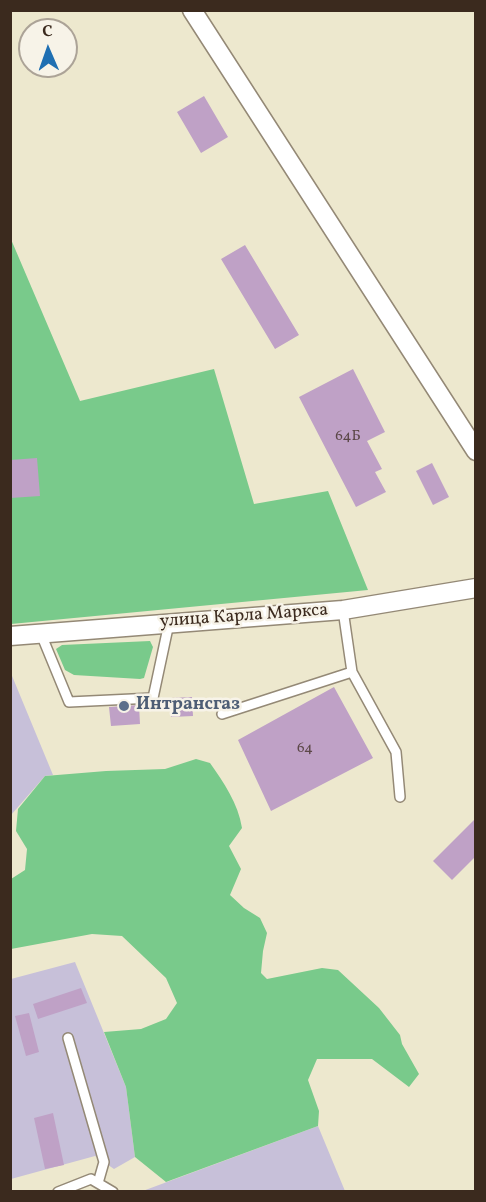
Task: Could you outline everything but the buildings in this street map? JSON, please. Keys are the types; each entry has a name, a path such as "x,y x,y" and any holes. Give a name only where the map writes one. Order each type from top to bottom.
{"street":[{"path":"192,10 476,451"},
{"name":"улица Карла Маркса","path":"10,636 343,610 476,588"}],"lane":[{"path":"343,610 352,672 396,752 400,797"},
{"path":"41,634 69,702 153,699 169,622"},
{"path":"222,714 352,672"},
{"path":"68,1038 104,1162 98,1183"},
{"path":"58,1191 91,1179 113,1191"}],"shaded area":[{"path":"10,671 53,775 45,776 11,815"},
{"path":"75,962 126,1087 135,1157 114,1169 95,1156 11,1179 11,979"},
{"path":"318,1126 345,1191 140,1192"}],"green space":[{"path":"10,237 80,401 214,369 254,504 328,491 368,590 11,624"},
{"path":"150,641 153,647 144,678 140,679 74,675 65,670 56,649 62,645"},
{"path":"196,759 210,763 230,794 240,819 242,828 229,846 241,869 230,895 260,918 267,933 261,973 267,979 322,968 338,970 379,1008 400,1035 402,1044 419,1074 409,1087 372,1059 317,1059 308,1080 319,1111 318,1126 166,1182 135,1157 126,1087 104,1032 141,1029 166,1019 177,1003 166,978 122,936 92,934 11,949 11,879 25,870 27,849 16,831 18,809 45,776 165,769"}],"place":[{"name":"Интрансгаз","path":"124,706"}]}
